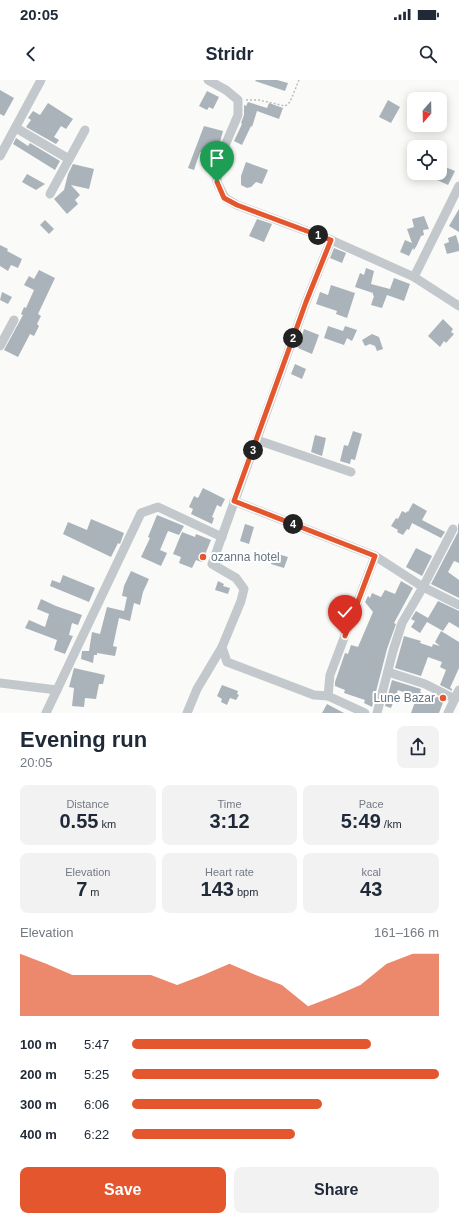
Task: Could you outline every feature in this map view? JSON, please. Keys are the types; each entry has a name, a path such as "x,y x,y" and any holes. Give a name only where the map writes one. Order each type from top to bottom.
{"street":[{"path":"0,156 42,80"},
{"path":"208,80 226,90 238,100 238,115 218,162 217,182 224,198 237,205 331,240 414,277 459,306"},
{"path":"16,128 69,159"},
{"path":"50,194 85,130"},
{"path":"414,277 459,186"},
{"path":"187,713 197,689 222,647 241,601 244,589 236,578 212,564 306,302 331,240"},
{"path":"0,346 14,320"},
{"path":"257,440 351,472"},
{"path":"234,501 375,556 423,587 459,606"},
{"path":"46,713 141,513 158,506 222,537"},
{"path":"377,713 402,623 423,587 452,529"},
{"path":"328,696 330,676 375,556"},
{"path":"222,647 227,662 314,694 328,696 360,712"},
{"path":"388,672 425,684 455,699"},
{"path":"0,683 57,690"},
{"path":"448,713 459,690"}],"path":[{"path":"238,100 259,100 285,106 290,102 299,80"}],"building":[{"path":"277,80 288,83 285,91 255,81"},
{"path":"0,90 14,98 4,116 0,114"},
{"path":"207,91 219,97 213,109 209,107 207,110 199,106"},
{"path":"388,100 400,107 391,123 379,117"},
{"path":"248,102 267,108 269,103 283,108 279,119 257,111 252,127 251,126 242,145 234,141 242,124 244,105 246,106"},
{"path":"48,103 73,119 66,129 61,126 54,137 59,140 56,144 26,127 31,120 28,118 33,111 40,115"},
{"path":"204,126 223,131 220,142 217,141 211,156 200,152 194,170 188,168"},
{"path":"16,138 28,146 30,143 60,161 55,170 13,144"},
{"path":"246,162 268,170 262,184 256,182 251,187 247,188 241,185 241,176"},
{"path":"73,164 94,169 89,189 71,185 80,195 75,200 78,204 67,214 54,199 64,190 68,174"},
{"path":"447,168 455,171 448,185 437,180 447,180"},
{"path":"27,174 45,184 36,190 22,182"},
{"path":"459,209 459,232 449,226"},
{"path":"424,216 429,229 423,230 424,235 421,236 414,250 413,248 409,256 400,252 405,240 412,243 407,229 414,227 412,219"},
{"path":"257,219 272,224 264,242 249,236"},
{"path":"45,220 54,229 49,234 40,225"},
{"path":"456,235 459,251 447,254 444,244 449,242 448,238"},
{"path":"0,245 8,249 7,251 22,259 18,268 11,265 8,271 0,266"},
{"path":"334,248 346,253 342,263 330,258"},
{"path":"366,268 374,271 371,284 390,289 394,278 410,284 404,301 387,295 382,308 371,305 374,296 373,293 355,287 360,273 364,275"},
{"path":"39,270 55,278 38,314 41,316 37,324 39,326 34,336 30,334 18,357 4,350 23,315 21,314 24,307 26,308 34,290 24,285 29,276 34,279"},
{"path":"331,285 355,293 347,318 336,314 337,311 316,304 320,292 328,295"},
{"path":"2,292 12,297 8,304 0,300"},
{"path":"443,319 453,329 451,332 454,334 446,343 444,341 440,347 428,336"},
{"path":"328,326 343,331 345,326 357,330 352,341 347,338 344,345 324,338"},
{"path":"304,329 319,335 312,354 298,348"},
{"path":"372,334 379,337 383,349 377,351 375,346 370,344 365,346 362,340"},
{"path":"295,364 306,369 302,379 291,374"},
{"path":"353,431 362,434 355,460 351,459 350,464 340,461 344,445 348,446"},
{"path":"315,435 326,438 322,456 311,452"},
{"path":"203,488 225,499 221,507 217,505 212,517 214,518 212,524 191,514 193,509 189,507 194,496 198,498"},
{"path":"413,503 427,511 422,520 445,532 441,538 412,523 409,530 407,529 403,535 391,526 396,518 398,519 402,511 406,513 407,511 408,512"},
{"path":"157,515 184,526 179,535 168,531 160,550 167,553 161,566 141,557 150,538 148,537"},
{"path":"91,519 124,533 120,544 118,543 111,557 63,534 68,522 87,530"},
{"path":"459,523 459,563 454,561 448,572 459,580 459,598 431,584 458,532"},
{"path":"245,524 254,527 249,544 240,541"},
{"path":"182,532 195,537 196,534 211,540 202,562 196,560 192,568 179,563 181,557 173,554"},
{"path":"416,548 432,556 422,576 406,567"},
{"path":"275,553 288,557 284,568 271,564"},
{"path":"131,571 149,579 143,592 140,605 134,603 130,621 119,618 113,646 117,647 115,656 97,653 97,655 94,655 93,663 81,659 82,651 89,651 92,632 100,634 107,607 124,611 127,597 122,596 124,586"},
{"path":"63,575 95,588 89,602 50,586 52,580 60,583"},
{"path":"218,581 224,584 223,586 230,588 228,594 215,590"},
{"path":"401,581 413,588 394,623 396,624 387,649 372,707 364,703 365,700 344,693 345,690 335,686 335,682 345,653 348,654 351,645 358,647 373,612 365,602 368,596 370,598 372,593 381,597 385,590 395,594"},
{"path":"41,599 82,615 78,625 72,623 69,635 73,636 65,654 54,650 57,640 25,628 29,620 45,627 49,614 37,609"},
{"path":"438,601 459,611 459,628 449,622 443,631 427,622 420,633 411,627 415,621 411,619 416,611 428,618"},
{"path":"441,631 459,642 459,668 450,688 452,691 440,685 446,670 440,667 442,662 428,657 421,676 395,668 404,636 421,641 420,643 432,647 433,644 440,646 435,642"},
{"path":"74,668 105,675 103,684 99,684 96,699 85,698 84,707 72,706 74,688 69,687"},
{"path":"392,680 421,689 420,692 430,697 431,694 444,700 439,713 411,713 415,702 409,700 410,695 398,690 391,708 385,706"},
{"path":"222,685 238,691 237,694 239,695 236,700 230,698 227,705 221,702 222,699 217,696"},
{"path":"327,704 344,713 322,713"}],"place":[{"name":"ozanna hotel","path":"203,557"},
{"name":"Lune Bazar","path":"443,698"}],"route":[{"path":"217,182 224,198 237,205 331,240 306,302 234,501 375,556 345,636"}]}
